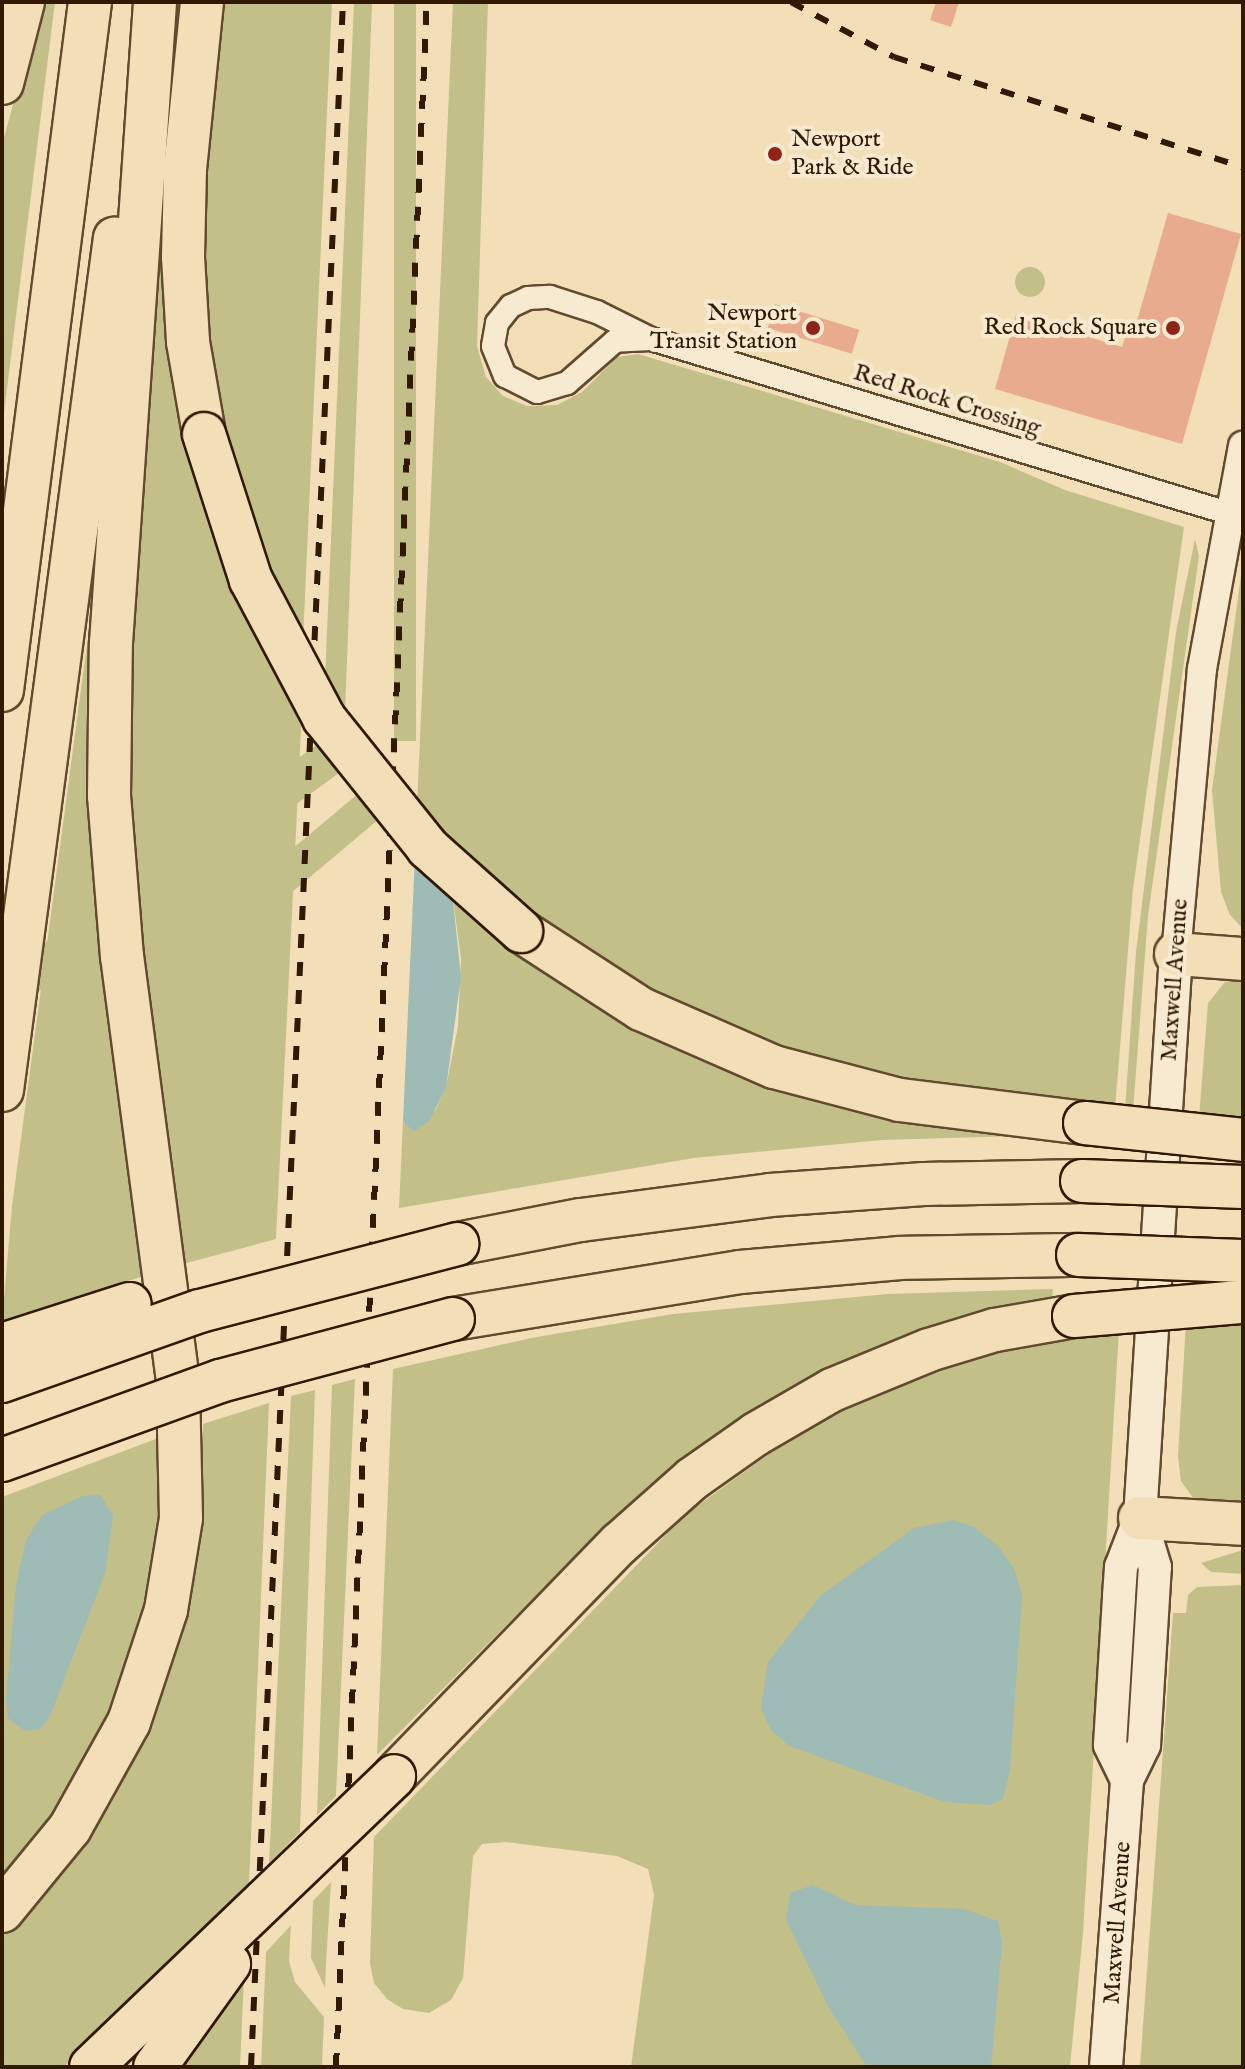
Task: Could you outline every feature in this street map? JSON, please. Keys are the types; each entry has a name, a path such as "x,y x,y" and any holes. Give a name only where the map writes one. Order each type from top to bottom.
{"highway":[{"path":"2,83 23,2"},
{"path":"2,690 90,2"},
{"path":"2,1090 143,2"},
{"path":"2,1911 70,1828 129,1722 161,1629 181,1518 178,1381 119,931 109,796 111,643 155,2"},
{"path":"202,2 185,169 183,257 188,342 204,434 251,580 324,718 421,840 521,931 641,1009 774,1067 900,1100 1243,1140"},
{"path":"1176,954 1243,959"},
{"path":"2,1345 215,1278 457,1244 581,1220 783,1194 924,1184 1082,1181 1243,1187"},
{"path":"2,1381 200,1311 457,1244"},
{"path":"2,1460 220,1381 453,1319 754,1270 900,1258 1078,1255 1243,1261"},
{"path":"91,2067 394,1776 647,1518 756,1434 832,1390 929,1350 995,1330 1074,1316 1242,1302"},
{"path":"1140,1518 1243,1524"},
{"path":"155,2067 226,1968 394,1776"}],"main road":[{"name":"Maxwell Avenue","path":"1106,2067 1127,1780 1144,1745 1155,1567 1140,1518 1176,954"}],"street":[{"name":"Red Rock Crossing","path":"651,339 615,341 567,383 542,392 513,384 498,366 493,346 501,316 520,301 539,296 597,312 651,339 1228,513"},
{"name":"Maxwell Avenue","path":"1176,954 1196,715 1228,513 1243,446"}],"shaded area":[{"path":"41,2 55,2 2,429 2,145"},
{"path":"170,2 186,2 166,230 302,709 276,1239 183,1264 156,1093 124,776"},
{"path":"222,2 332,2 303,640 258,543 227,448 209,340 202,229"},
{"path":"354,2 372,2 345,712 325,679"},
{"path":"394,2 416,2 416,741 394,741"},
{"path":"453,2 488,2 477,346 486,377 503,396 527,406 557,405 582,392 617,357 638,354 1000,462 1065,490 1184,527 1133,889 1115,1109 868,1079 671,1008 533,915 417,806"},
{"path":"1030,267 1041,271 1045,282 1041,293 1030,297 1019,293 1015,282 1019,271"},
{"path":"1195,539 1199,556 1148,916 1133,1111 1125,1110 1136,952 1176,632"},
{"path":"1243,560 1243,929 1230,915 1221,892 1212,790"},
{"path":"94,592 150,1274 2,1322 12,1206"},
{"path":"322,741 343,770 2,1018 2,973"},
{"path":"360,792 381,817 52,1094 31,1068"},
{"path":"452,891 548,968 1021,1136 882,1140 694,1158 399,1208 403,1121 413,1132 436,1109 446,1087 458,1026 461,959"},
{"path":"1243,979 1243,1123 1199,1118 1208,1003 1225,982"},
{"path":"1053,1289 1052,1302 872,1350 713,1437 607,1524 377,1755 393,1369 531,1338 673,1314 888,1294"},
{"path":"1243,1320 1243,1508 1193,1498 1181,1481 1178,1456 1186,1323"},
{"path":"1119,1330 1083,1933 1070,2067 631,2067 654,1895 648,1869 617,1856 506,1842 482,1844 473,1856 463,1978 451,2000 429,2013 403,2009 387,1999 374,1983 370,1963 374,1837 686,1514 797,1434 889,1387 1015,1346"},
{"path":"355,1379 336,1796 317,1815 332,1385"},
{"path":"315,1390 300,1832 269,1863 291,1396"},
{"path":"269,1403 249,1884 64,2067 2,2067 2,1936 62,1875 111,1803 146,1734 174,1658 198,1548 203,1424"},
{"path":"169,1434 164,1546 113,1724 41,1835 2,1881 2,1497"},
{"path":"1243,1550 1243,1574 1211,1572 1201,1563"},
{"path":"1243,1585 1243,2067 1140,2067 1173,1613 1186,1613 1188,1595 1197,1587"},
{"path":"331,1882 325,1988 311,1958 313,1901"},
{"path":"291,1925 289,1961 295,1982 324,2017 322,2067 261,2067 266,1952"},
{"path":"244,1977 240,2067 178,2067"}],"water":[{"path":"415,855 452,891 461,977 446,1088 429,1121 413,1132 403,1121"},
{"path":"100,1495 113,1515 105,1573 50,1716 41,1729 25,1731 8,1718 6,1700 16,1585 26,1540 42,1515 83,1496"},
{"path":"954,1520 974,1527 998,1546 1014,1569 1022,1595 1010,1769 1003,1799 990,1805 945,1802 789,1746 771,1730 761,1708 768,1662 820,1596 914,1528"},
{"path":"813,1885 855,1905 964,1909 998,1921 1002,1943 991,2067 867,2067 829,2008 786,1920 790,1893"}],"building":[{"path":"936,2 959,2 951,27 930,20"},
{"name":"Red Rock Square","path":"1168,213 1241,234 1182,444 995,389 1016,315 1122,347 1128,328 1135,328"},
{"name":"Newport Transit Station","path":"775,304 859,330 852,354 768,328"}],"railway":[{"path":"251,2067 343,2"},
{"path":"336,2067 427,2"},
{"path":"791,2 894,57 1243,167"}],"place":[{"name":"Newport Park & Ride","path":"775,154"},
{"name":"Newport Transit Station","path":"813,328"},
{"name":"Red Rock Square","path":"1173,328"}]}
